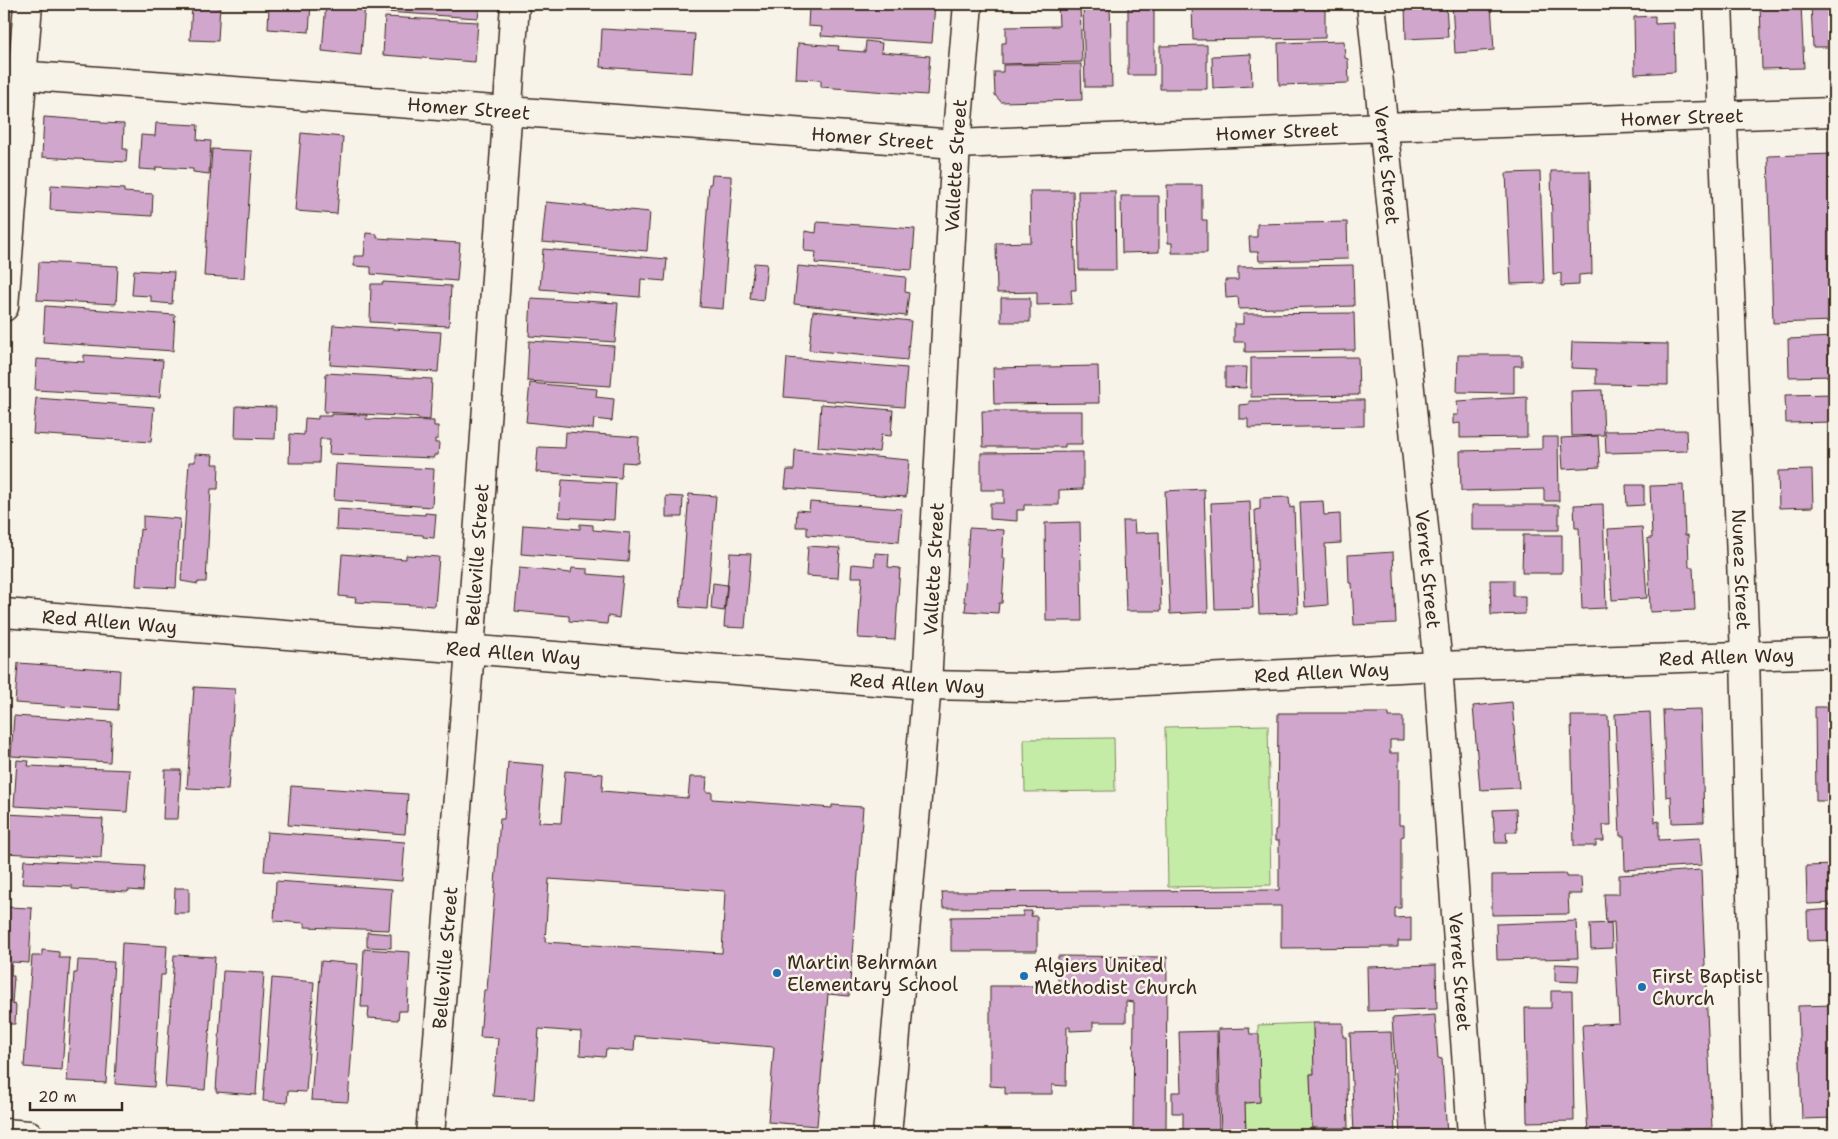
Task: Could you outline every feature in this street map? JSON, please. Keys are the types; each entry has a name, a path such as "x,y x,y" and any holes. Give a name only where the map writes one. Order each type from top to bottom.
{"street":[{"path":"4,307 13,75 28,4"},
{"name":"Belleville Street","path":"430,1135 470,651 515,4"},
{"name":"Vallette Street","path":"887,1135 927,685 956,144 968,4"},
{"name":"Verret Street","path":"1371,4 1438,666 1472,1135"},
{"name":"Nunez Street","path":"1718,4 1745,655 1757,1135"},
{"name":"Homer Street","path":"13,75 956,144 1834,112"},
{"name":"Red Allen Way","path":"4,614 927,685 1028,687 1438,666 1834,653"},
{"path":"4,1133 29,1135"}],"green space":[{"path":"1268,725 1271,885 1168,887 1165,727"},
{"path":"1114,738 1115,791 1025,792 1024,739"},
{"path":"1313,1023 1314,1074 1310,1074 1312,1135 1246,1135 1245,1103 1260,1102 1258,1025"}],"building":[{"path":"192,4 220,4 218,41 190,40"},
{"path":"269,4 311,4 309,32 268,29"},
{"path":"326,4 365,4 361,55 322,51"},
{"path":"386,4 480,4 478,18 385,12"},
{"path":"828,4 935,4 932,43 821,36 822,27 808,26 809,6 828,7"},
{"path":"1058,4 1080,4 1082,62 1002,64 1002,43 1006,43 1006,27 1059,26"},
{"path":"1110,4 1112,87 1085,87 1083,5"},
{"path":"1128,4 1154,4 1154,75 1128,75"},
{"path":"1192,4 1325,4 1325,38 1193,40"},
{"path":"1405,4 1446,4 1448,37 1406,39"},
{"path":"1452,4 1491,4 1494,50 1455,53"},
{"path":"1760,4 1801,4 1804,68 1762,69"},
{"path":"1811,4 1834,4 1834,47 1813,47"},
{"path":"1655,16 1655,24 1674,23 1675,72 1635,74 1634,17"},
{"path":"385,17 478,22 475,62 383,55"},
{"path":"602,29 695,34 692,73 600,67"},
{"path":"866,41 882,43 881,52 930,56 927,95 821,87 821,80 796,79 798,43 839,46 838,50 865,52"},
{"path":"1344,41 1345,58 1348,59 1349,83 1279,85 1278,43"},
{"path":"1207,45 1207,89 1160,89 1160,46"},
{"path":"1251,54 1252,86 1213,88 1212,56"},
{"path":"1081,64 1082,100 1001,102 995,95 994,72 1003,72 1003,65"},
{"path":"44,117 124,124 123,149 127,149 126,162 42,157"},
{"path":"156,123 198,125 197,140 211,141 209,174 193,172 193,169 156,167 156,170 139,169 141,135 155,136"},
{"path":"301,133 343,137 337,214 295,211"},
{"path":"212,149 252,151 244,278 204,276"},
{"path":"1834,154 1834,321 1773,323 1768,156"},
{"path":"1551,171 1590,171 1592,274 1579,275 1579,285 1561,286 1561,273 1553,274"},
{"path":"1540,172 1544,283 1511,284 1506,173"},
{"path":"712,175 731,176 732,186 723,309 700,307 709,184 711,184"},
{"path":"51,185 124,189 124,192 153,194 152,216 50,210"},
{"path":"1167,185 1202,185 1202,220 1207,220 1207,253 1172,253 1172,243 1168,243"},
{"path":"1030,191 1073,191 1076,290 1071,290 1072,304 1037,305 1037,292 997,293 996,243 1031,242"},
{"path":"1078,191 1115,191 1116,270 1079,270"},
{"path":"1121,196 1159,196 1159,252 1122,253"},
{"path":"546,202 650,212 647,251 542,242"},
{"path":"817,222 915,229 912,270 815,263 816,252 804,251 805,231 816,233"},
{"path":"1347,222 1348,259 1259,261 1258,252 1250,252 1249,237 1257,237 1257,224"},
{"path":"366,233 377,234 377,238 460,243 457,281 371,274 371,267 354,266 354,256 364,256"},
{"path":"543,249 667,259 665,281 641,279 640,297 540,289"},
{"path":"39,262 118,266 116,304 37,300"},
{"path":"754,263 767,264 763,301 750,299"},
{"path":"1353,265 1354,306 1239,309 1238,297 1226,298 1225,280 1238,280 1238,267"},
{"path":"798,266 906,277 905,292 909,293 906,316 794,304"},
{"path":"134,270 174,272 172,304 151,302 151,296 132,295"},
{"path":"383,282 451,286 449,326 370,322 371,284 383,284"},
{"path":"531,298 618,303 615,342 529,336"},
{"path":"1001,298 1030,298 1030,322 1001,322"},
{"path":"45,306 175,315 173,351 43,342"},
{"path":"813,311 911,321 907,360 809,350"},
{"path":"1354,313 1355,350 1245,352 1245,342 1234,342 1234,324 1243,324 1243,314"},
{"path":"333,325 441,332 438,372 330,365"},
{"path":"1834,337 1834,376 1789,377 1788,339"},
{"path":"529,341 614,346 611,386 527,381"},
{"path":"1572,342 1668,344 1668,385 1596,384 1596,369 1571,368"},
{"path":"84,355 163,360 160,397 35,390 37,359 84,362"},
{"path":"1458,355 1522,355 1522,366 1514,366 1514,393 1457,392"},
{"path":"1358,357 1359,395 1251,397 1251,358"},
{"path":"787,358 907,368 904,407 784,397"},
{"path":"1098,366 1099,403 994,404 993,368"},
{"path":"1225,367 1247,367 1246,388 1225,387"},
{"path":"326,373 432,379 430,420 418,419 418,417 324,412"},
{"path":"530,383 597,389 596,397 614,399 612,421 594,419 593,429 526,422"},
{"path":"1602,390 1604,435 1572,436 1571,391"},
{"path":"1834,394 1834,422 1786,423 1785,395"},
{"path":"1527,397 1527,437 1460,438 1460,423 1453,424 1453,415 1458,415 1457,401"},
{"path":"36,398 154,407 151,442 33,434"},
{"path":"1364,400 1364,426 1248,428 1248,419 1239,419 1239,405 1249,404 1249,401"},
{"path":"821,404 893,410 891,436 881,435 879,452 818,447"},
{"path":"236,406 276,407 275,439 235,438"},
{"path":"982,411 1082,411 1082,444 1065,444 1065,447 983,447"},
{"path":"331,414 367,415 366,419 434,421 434,426 438,426 438,439 435,439 435,443 439,443 438,455 434,455 434,458 329,454 330,439 320,439 319,463 289,463 290,434 304,435 305,418 318,419 318,416 331,416"},
{"path":"1686,430 1687,451 1606,453 1605,431"},
{"path":"566,432 639,437 638,463 622,462 621,478 536,472 538,447 565,448"},
{"path":"1598,436 1600,467 1563,469 1561,438"},
{"path":"1542,437 1558,437 1559,501 1544,501 1544,489 1461,491 1460,451 1542,449"},
{"path":"795,450 909,460 906,497 785,488 787,470 794,470"},
{"path":"1083,452 1083,489 1059,490 1059,505 1024,505 1024,510 1017,510 1017,521 990,519 990,503 1004,503 1004,490 981,490 981,453"},
{"path":"195,454 213,455 212,464 219,464 218,489 211,489 206,582 198,582 198,584 181,581 189,462 195,462"},
{"path":"336,464 434,469 432,507 334,500"},
{"path":"1812,470 1813,507 1779,508 1778,471"},
{"path":"562,480 616,483 614,520 559,517"},
{"path":"1626,485 1644,485 1644,505 1627,506"},
{"path":"1683,485 1685,535 1688,535 1689,567 1693,567 1695,610 1650,612 1648,538 1652,538 1650,486"},
{"path":"1204,489 1208,612 1170,614 1165,491"},
{"path":"689,494 716,496 707,609 680,607"},
{"path":"666,496 683,497 682,517 666,517"},
{"path":"1289,497 1290,508 1294,507 1298,613 1259,614 1255,510 1260,509 1260,498"},
{"path":"1250,501 1253,608 1215,609 1211,503"},
{"path":"1323,501 1324,515 1340,514 1341,543 1325,544 1328,605 1305,607 1300,502"},
{"path":"810,502 902,509 899,542 807,535 807,527 796,527 797,510 809,511"},
{"path":"1603,504 1606,608 1582,609 1579,528 1575,528 1574,505"},
{"path":"1472,505 1559,505 1559,530 1472,530"},
{"path":"337,509 425,515 425,513 436,514 434,538 423,537 423,535 336,530"},
{"path":"143,516 180,519 176,588 136,586 140,529 143,530"},
{"path":"1123,521 1134,521 1135,533 1159,532 1161,611 1126,611"},
{"path":"1080,522 1082,621 1046,621 1045,523"},
{"path":"580,524 593,525 593,530 630,533 628,562 521,554 523,525 580,529"},
{"path":"1642,527 1647,598 1612,600 1608,529"},
{"path":"969,528 1004,530 1002,558 1005,558 1002,603 999,603 998,613 965,611"},
{"path":"1832,533 1834,533 1834,578"},
{"path":"1523,535 1562,535 1562,573 1522,573"},
{"path":"808,546 840,548 838,578 806,576"},
{"path":"1393,552 1396,623 1354,625 1352,583 1349,583 1348,555"},
{"path":"730,553 751,554 745,628 724,627"},
{"path":"875,553 889,554 888,567 900,568 895,640 858,638 862,577 851,577 852,564 874,566"},
{"path":"342,554 406,559 406,555 439,557 435,606 355,602 356,598 339,596"},
{"path":"519,568 571,573 572,568 588,569 588,574 623,577 619,618 608,616 607,624 569,621 569,616 515,611"},
{"path":"1490,580 1513,580 1513,596 1525,596 1525,614 1491,615"},
{"path":"713,583 727,585 724,611 711,609"},
{"path":"18,663 120,670 118,710 15,703"},
{"path":"194,687 235,689 228,790 187,788"},
{"path":"1512,702 1519,788 1480,790 1473,706"},
{"path":"1815,707 1834,707 1834,801 1816,801"},
{"path":"1701,709 1704,822 1672,823 1671,796 1666,797 1663,710"},
{"path":"1650,712 1655,822 1659,821 1659,840 1700,838 1702,865 1625,870 1624,836 1620,836 1615,714"},
{"path":"1278,713 1389,713 1389,717 1403,717 1403,740 1390,740 1390,753 1399,753 1399,825 1404,825 1404,836 1401,837 1401,908 1395,908 1395,918 1411,917 1411,941 1398,941 1398,947 1281,948 1281,906 943,908 942,892 1279,890 1279,841 1275,841 1275,830 1277,829"},
{"path":"14,716 112,722 110,762 11,756"},
{"path":"1571,716 1608,716 1611,825 1603,825 1604,841 1596,841 1596,846 1574,846"},
{"path":"17,760 29,761 28,766 130,770 127,812 14,806"},
{"path":"508,762 544,765 539,822 561,823 565,771 603,774 602,791 688,798 690,777 707,777 706,792 712,792 712,799 832,808 832,805 863,807 849,996 828,994 817,1126 768,1122 774,1047 635,1036 634,1051 606,1049 605,1057 580,1055 581,1032 539,1029 534,1099 493,1096 498,1038 480,1037 484,990 487,990 500,819 504,819","holes":["549,879 725,891 722,953 545,942"]},
{"path":"165,770 181,770 178,819 163,819"},
{"path":"291,786 408,794 405,834 288,825"},
{"path":"1516,809 1517,832 1506,832 1507,843 1495,843 1493,810"},
{"path":"6,814 103,819 101,858 4,853"},
{"path":"267,832 405,842 402,881 264,871"},
{"path":"24,860 145,866 143,891 72,889 72,886 22,884"},
{"path":"1834,865 1834,903 1807,904 1806,866"},
{"path":"1701,870 1712,1129 1588,1135 1582,1025 1619,1023 1614,922 1606,923 1604,894 1619,894 1619,875"},
{"path":"1567,874 1567,877 1581,877 1582,894 1568,894 1569,914 1492,915 1492,875"},
{"path":"276,881 392,889 389,930 305,927 305,923 274,921"},
{"path":"175,888 189,888 189,913 174,913"},
{"path":"6,907 32,908 29,963 12,962 11,976 14,976 12,1004 16,1005 15,1024 9,1024 6,1087 4,1086 4,918 6,918"},
{"path":"1834,909 1834,940 1808,941 1807,911"},
{"path":"1023,911 1032,911 1031,916 1037,916 1037,951 951,951 951,917 1023,916"},
{"path":"1576,921 1578,958 1497,960 1496,924"},
{"path":"1611,923 1612,948 1591,949 1590,924"},
{"path":"367,932 391,934 391,948 367,947"},
{"path":"122,943 167,946 165,975 161,975 154,1087 115,1084"},
{"path":"364,949 410,952 407,1011 399,1011 398,1020 368,1018 369,1007 361,1007"},
{"path":"42,950 59,952 59,958 70,958 62,1070 24,1067 32,956 42,956"},
{"path":"174,955 215,957 205,1090 165,1087"},
{"path":"1058,956 1167,957 1166,1135 1133,1135 1134,1002 1126,1001 1126,1022 1093,1022 1093,1030 1070,1031 1070,1027 1067,1027 1066,1086 1052,1085 1052,1094 1005,1094 1005,1087 990,1086 990,986 1058,986"},
{"path":"78,960 114,962 106,1083 67,1081 74,973 77,973"},
{"path":"321,961 358,964 348,1102 311,1100"},
{"path":"1555,964 1579,965 1578,982 1555,981"},
{"path":"1436,965 1437,1009 1368,1011 1367,967"},
{"path":"223,971 264,973 256,1095 216,1092"},
{"path":"272,978 314,982 306,1092 288,1091 287,1103 263,1101"},
{"path":"1551,991 1572,991 1574,1121 1527,1122 1525,1008 1551,1008"},
{"path":"1834,1005 1834,1118 1802,1119 1798,1006"},
{"path":"1435,1015 1438,1058 1442,1059 1447,1135 1400,1135 1392,1018"},
{"path":"1313,1023 1343,1023 1343,1037 1346,1037 1348,1128 1312,1128 1310,1074 1314,1074"},
{"path":"1249,1028 1250,1034 1259,1034 1260,1102 1245,1103 1246,1135 1221,1135 1218,1029"},
{"path":"1217,1031 1219,1134 1183,1134 1183,1113 1172,1113 1172,1092 1181,1092 1179,1032"},
{"path":"1391,1032 1395,1133 1354,1135 1350,1033"}],"place":[{"name":"Martin Behrman Elementary School","path":"777,973"},
{"name":"Algiers United Methodist Church","path":"1024,976"},
{"name":"First Baptist Church","path":"1642,987"}]}
